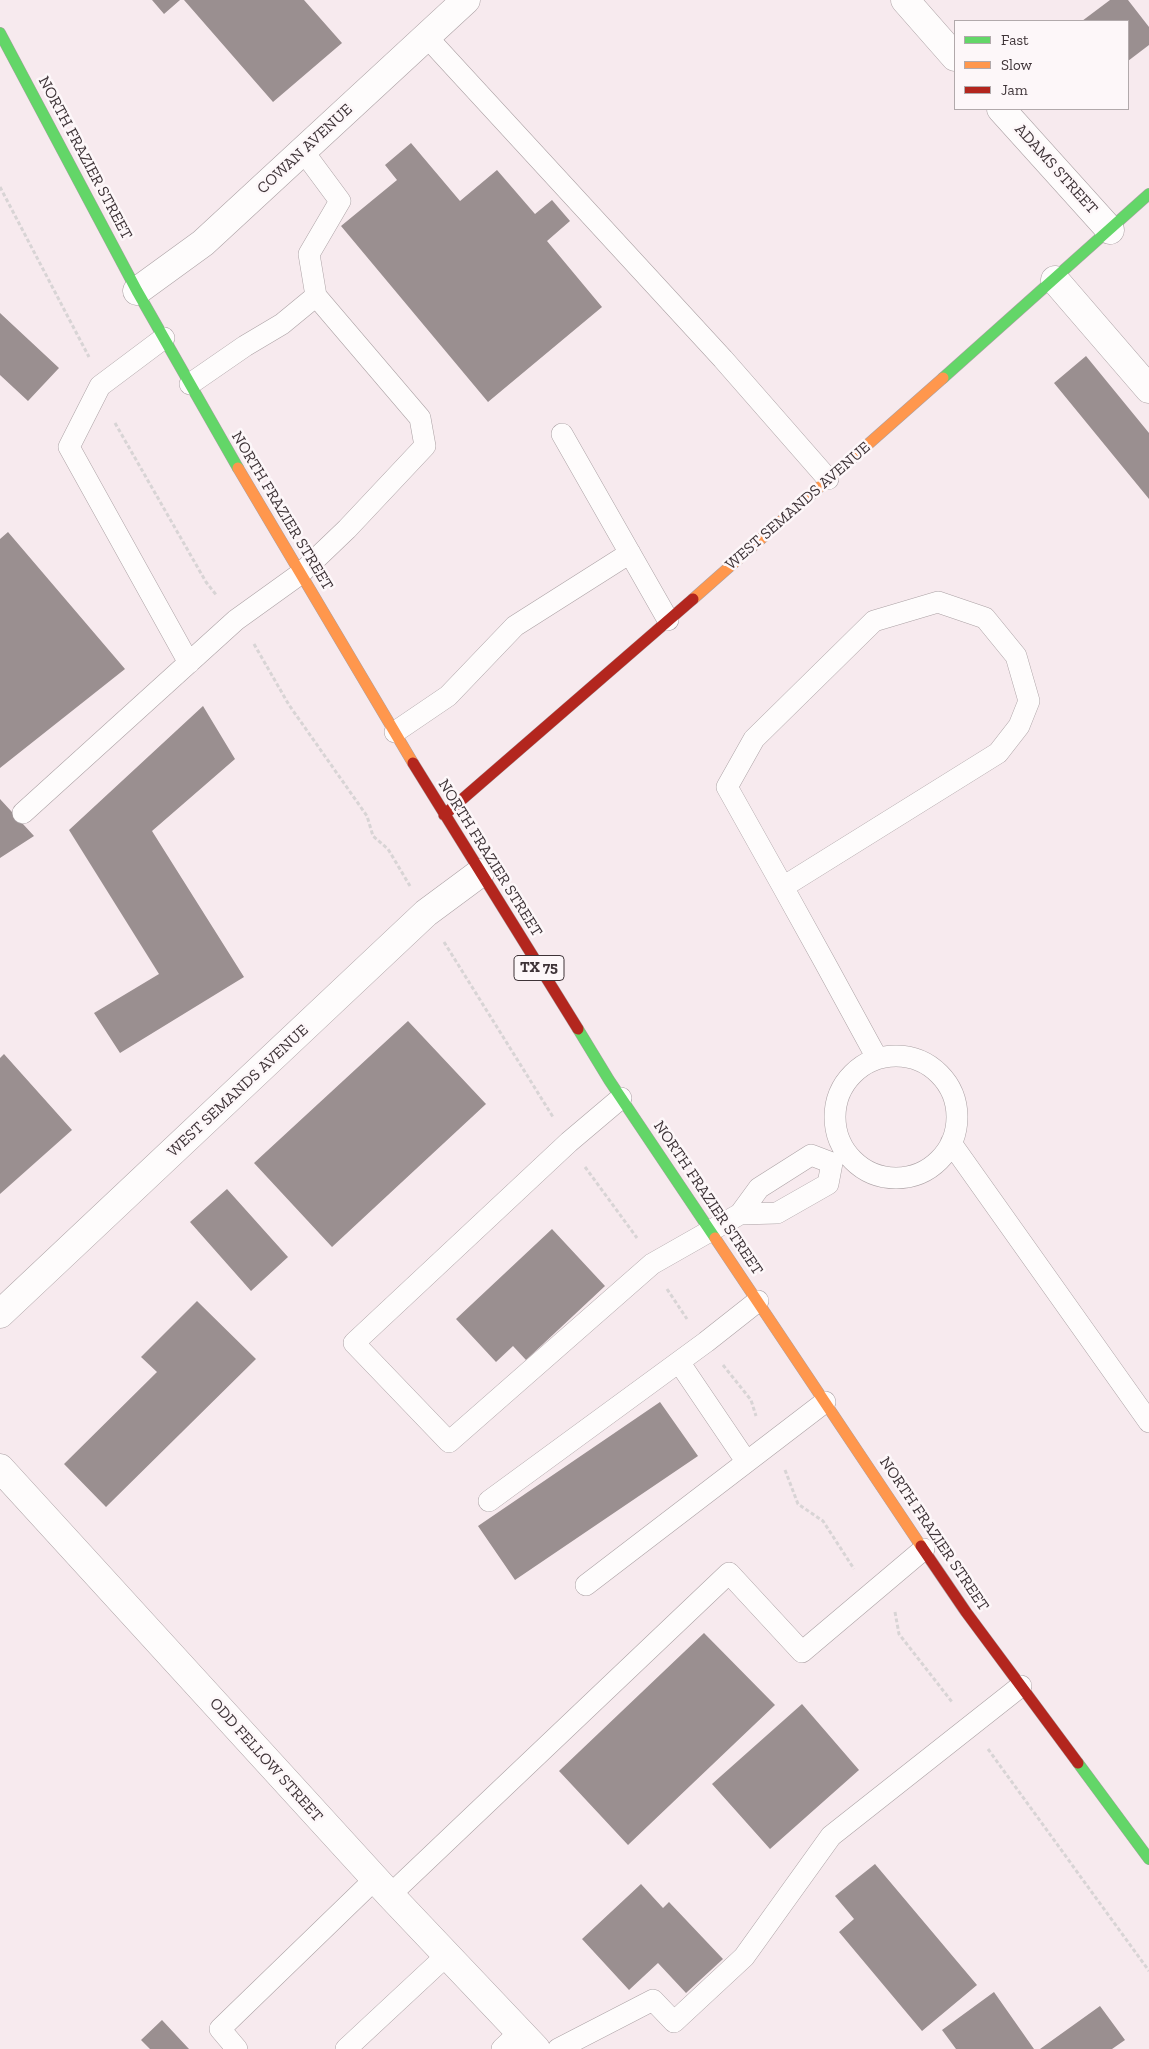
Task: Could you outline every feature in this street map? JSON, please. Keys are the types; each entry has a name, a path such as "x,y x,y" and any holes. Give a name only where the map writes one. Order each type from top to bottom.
{"main road":[{"name":"NORTH FRAZIER STREET","path":"0,33 137,290 300,574 480,873 621,1098 966,1612 1149,1859"},
{"name":"WEST SEMANDS AVENUE","path":"444,814 668,620 1149,194"}],"street":[{"name":"COWAN AVENUE","path":"137,290 203,243 466,0"},
{"path":"905,0 954,56"},
{"name":"ADAMS STREET","path":"1003,110 1110,230"},
{"path":"1054,280 1149,389"},
{"name":"WEST SEMANDS AVENUE","path":"0,1314 426,913 480,873"},
{"name":"ODD FELLOW STREET","path":"0,1468 447,1956 520,2044"}],"lane":[{"path":"426,36 723,359 828,479"},
{"path":"23,813 236,620 300,574 347,529 425,446 420,418 316,296 309,254 340,201 303,151"},
{"path":"190,384 245,346 282,324 316,296"},
{"path":"164,338 100,386 69,447 189,663"},
{"path":"562,434 668,620"},
{"path":"395,732 448,696 515,626 630,553"},
{"path":"783,887 998,753 1018,726 1029,701 1016,656 985,618 938,602 874,621 754,740 727,787 877,1058"},
{"path":"621,1098 569,1142 354,1343 450,1442 652,1264 740,1214 759,1188 811,1156 839,1159 880,1176 901,1178 922,1172 939,1160 951,1143 957,1123 956,1102 947,1083 933,1068 916,1059 896,1055 877,1058 860,1067 846,1081 837,1099 834,1118 838,1138 839,1159 828,1184 777,1213 740,1214"},
{"path":"951,1143 1149,1422"},
{"path":"489,1501 706,1342 758,1301"},
{"path":"679,1362 746,1461"},
{"path":"586,1585 825,1402"},
{"path":"238,2049 220,2029 382,1887 729,1573 802,1652 924,1549"},
{"path":"558,2049 653,2000 674,2022 744,1957 831,1836 1021,1686"},
{"path":"346,2049 447,1956"}],"path":[{"path":"0,188 84,346 112,417 206,582 254,643 290,705 367,816 373,836 388,849 569,1142 634,1234 676,1304 751,1400 756,1418 781,1457 798,1504 823,1521 870,1594 892,1608 896,1613 899,1634 1000,1764 1149,1971"}],"building":[{"path":"152,0 180,0 164,14"},
{"path":"184,0 304,0 342,43 273,102"},
{"path":"1110,0 1128,0 1149,27 1149,45 1129,60 1129,20 1083,20"},
{"path":"411,143 460,201 497,170 535,214 552,200 570,221 547,241 602,307 488,402 341,226 397,180 385,165"},
{"path":"0,313 59,368 28,401 0,375"},
{"path":"1086,356 1149,433 1149,499 1054,383"},
{"path":"8,532 125,669 0,768 0,539"},
{"path":"203,706 235,759 152,831 244,977 120,1053 94,1013 159,974 69,830"},
{"path":"0,799 34,836 0,858"},
{"path":"408,1021 486,1104 332,1247 254,1163"},
{"path":"4,1054 72,1130 0,1194 0,1058"},
{"path":"227,1189 288,1257 251,1291 190,1222"},
{"path":"552,1229 605,1286 526,1360 513,1346 496,1362 456,1319"},
{"path":"197,1301 256,1359 106,1507 64,1464 157,1372 141,1357"},
{"path":"660,1402 698,1456 515,1580 478,1526"},
{"path":"704,1633 775,1705 628,1845 559,1771"},
{"path":"802,1704 859,1770 770,1849 712,1784"},
{"path":"875,1864 977,1985 922,2031 839,1932 854,1919 835,1896"},
{"path":"641,1884 663,1908 669,1902 723,1959 686,1993 658,1963 629,1990 582,1939"},
{"path":"994,1992 1034,2049 956,2049 942,2030"},
{"path":"1100,2006 1125,2040 1112,2049 1040,2049"},
{"path":"162,2020 189,2049 150,2049 141,2040"}],"traffic: fast":[{"path":"0,33 137,291 238,468"},
{"path":"943,378 1149,194"},
{"path":"578,1029 609,1080 715,1238"},
{"path":"1078,1763 1149,1859"}],"traffic: slow":[{"path":"693,599 943,378"},
{"path":"238,468 413,763"},
{"path":"715,1238 921,1546"}],"traffic: jam":[{"path":"444,815 693,599"},
{"path":"413,763 578,1029"},
{"path":"921,1546 966,1612 1078,1763"}]}
